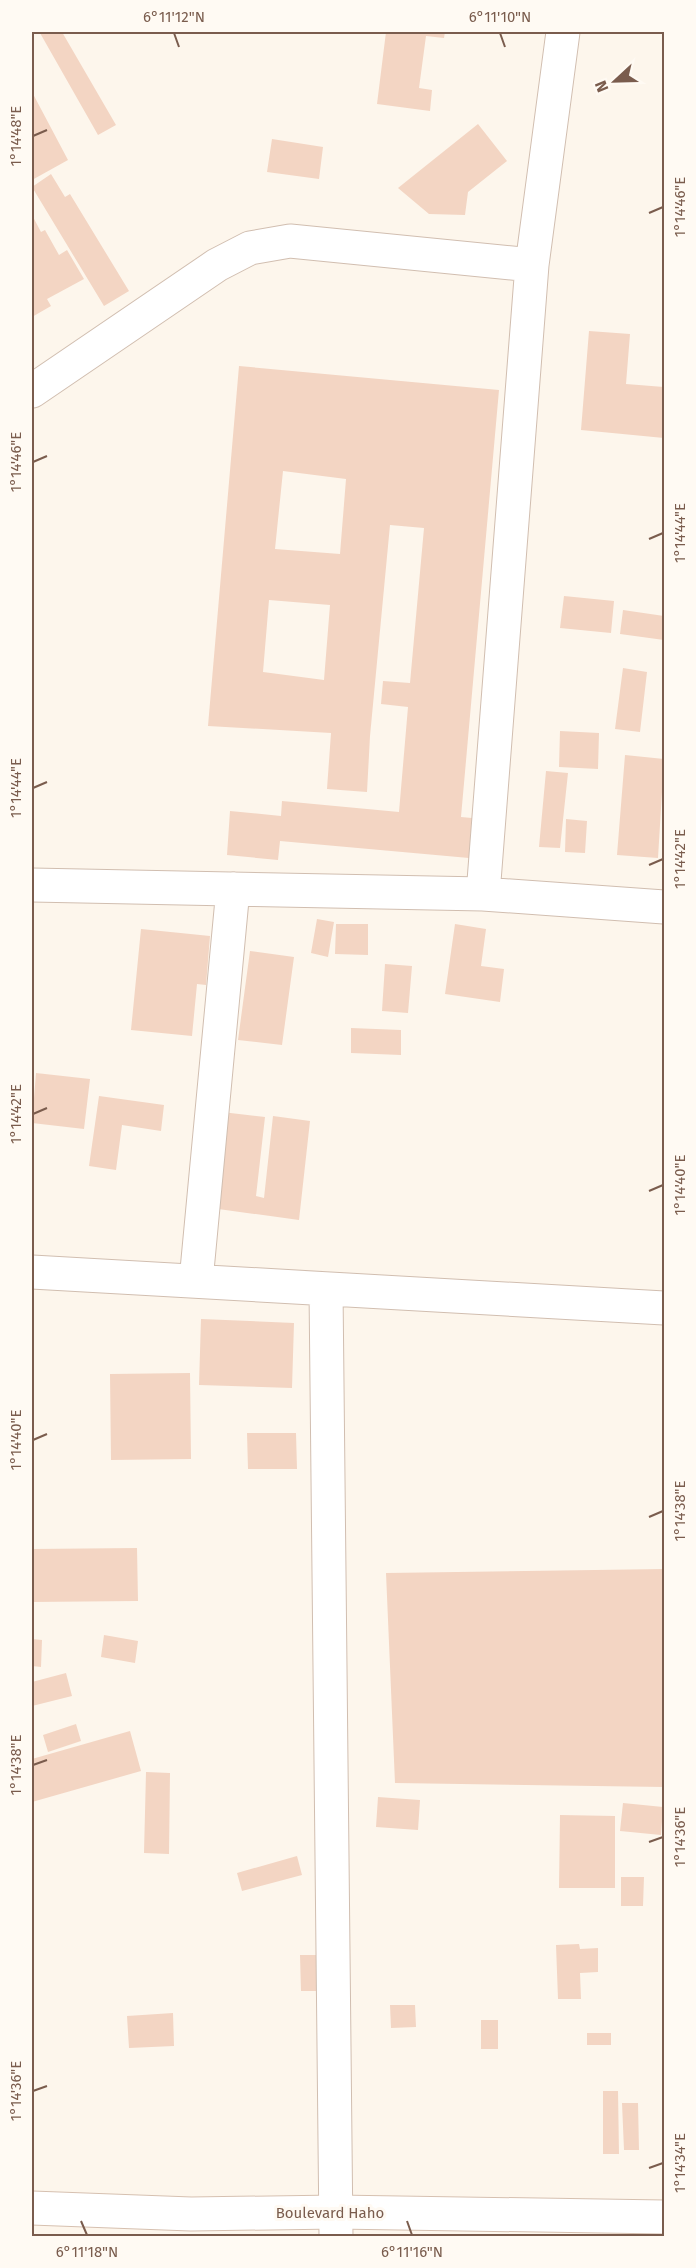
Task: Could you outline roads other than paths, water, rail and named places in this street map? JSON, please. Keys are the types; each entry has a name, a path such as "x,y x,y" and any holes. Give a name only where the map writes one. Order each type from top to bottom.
{"street":[{"path":"483,894 532,265 563,32"},
{"path":"32,392 217,266 250,248 290,241 532,265"},
{"path":"32,885 483,894 664,907"},
{"path":"196,1281 233,889"},
{"path":"32,1272 664,1308"},
{"path":"326,1289 336,2224"},
{"name":"Boulevard Haho","path":"32,2208 191,2214 336,2224 664,2217"}]}
